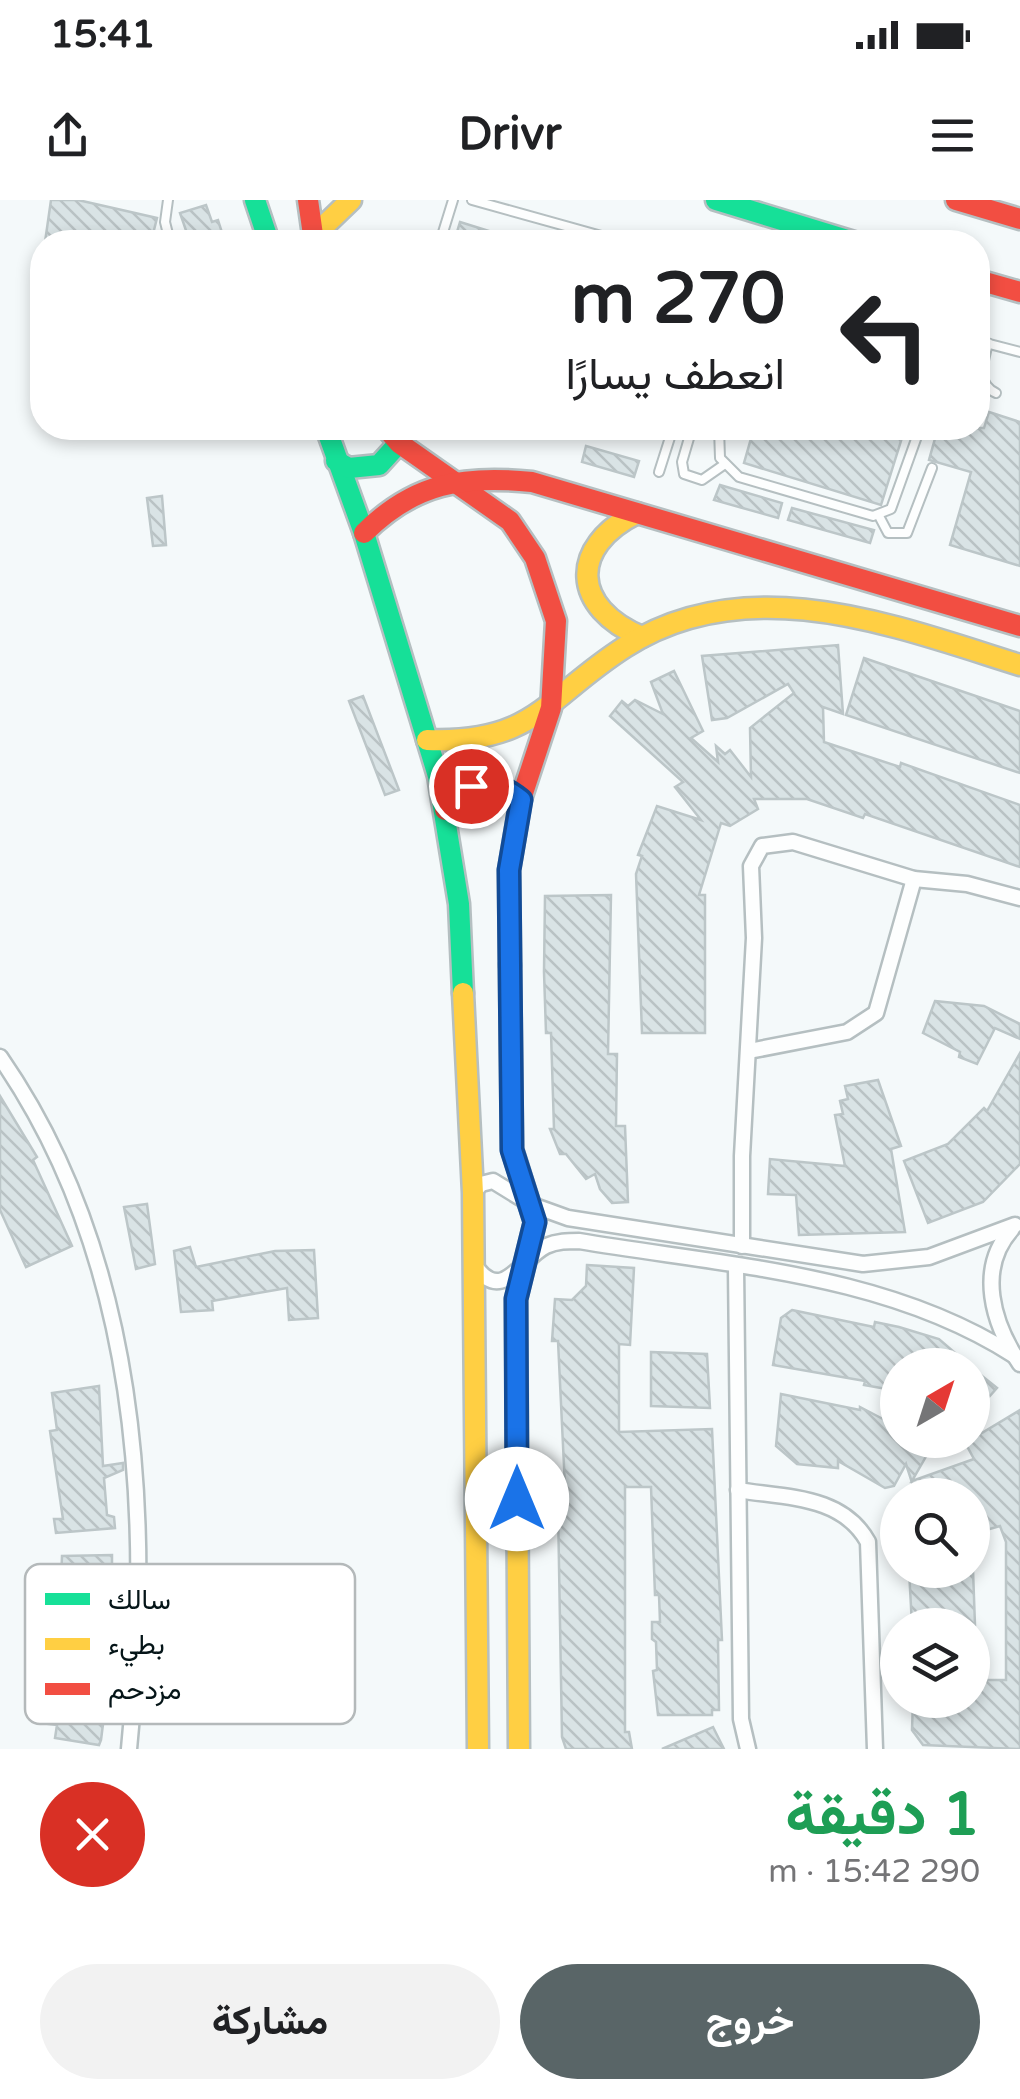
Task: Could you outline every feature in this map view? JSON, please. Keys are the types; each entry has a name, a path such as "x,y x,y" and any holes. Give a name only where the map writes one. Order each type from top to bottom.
{"main road":[{"path":"255,200 265,230"},
{"path":"308,200 314,230"},
{"path":"324,230 351,200"},
{"path":"716,200 815,230"},
{"path":"956,200 1020,219"},
{"path":"990,283 1020,292"},
{"path":"330,440 364,533 427,740 445,810 459,904 473,1193 478,1749"},
{"path":"336,461 364,469 391,456 392,440"},
{"path":"399,440 510,521 544,578 558,643 551,708 521,800 509,870 512,1150 516,1173 532,1204 534,1230 516,1299 519,1749"},
{"path":"364,533 393,504 450,478 532,482 1020,626"},
{"path":"637,514 608,527 598,539 590,553 587,585 592,600 612,625 642,637"},
{"path":"427,740 493,739 551,708 596,667 642,637 742,606 788,604 834,610 1020,665"},
{"path":"445,810 455,795 471,786 489,783 507,788 521,800"}],"street":[{"path":"742,1246 742,1156 754,924 751,866 762,846 793,842 914,879 967,884 1020,898"},
{"path":"749,1051 847,1032 876,1014 914,879"},
{"path":"0,1057 36,1112 74,1186 104,1279 129,1425 137,1564"},
{"path":"473,1193 481,1184 493,1181 532,1204 568,1218 840,1262 885,1263 947,1252 1018,1224"},
{"path":"1017,1360 997,1315 990,1272 998,1247 1018,1224"},
{"path":"472,1258 480,1272 494,1280 510,1278 537,1252 568,1241 736,1267 902,1300 960,1324 1017,1360"},
{"path":"736,1267 741,1719 748,1749"},
{"path":"738,1490 844,1511 859,1524 868,1542 875,1749"},
{"path":"129,1749 131,1724"}],"lane":[{"path":"166,230 168,200"},
{"path":"444,230 454,200"},
{"path":"472,200 567,230"},
{"path":"990,344 1020,352"},
{"path":"990,390 996,393"},
{"path":"659,472 668,440"},
{"path":"688,440 682,462 684,474 702,480 725,464"},
{"path":"718,440 725,464 750,482 879,516 888,533 907,532 932,468"},
{"path":"879,516 894,504 916,440"}],"building":[{"path":"51,200 78,200 157,218 154,230 47,230"},
{"path":"206,205 212,222 218,220 221,230 186,230 180,213"},
{"path":"460,222 486,230 458,230"},
{"path":"990,412 1020,422 1020,566 950,545 971,472 929,460 935,440 990,440"},
{"path":"751,440 901,440 881,505 744,463"},
{"path":"586,446 639,461 634,477 582,462"},
{"path":"720,485 782,503 778,518 714,500"},
{"path":"162,496 166,545 153,546 147,498"},
{"path":"792,508 874,530 870,543 788,520"},
{"path":"838,645 843,714 823,707 824,742 900,767 901,763 1020,805 1020,867 865,814 863,818 807,799 754,799 758,809 730,826 721,823 699,895 705,895 705,1033 642,1033 636,874 642,856 638,855 657,806 701,820 675,787 683,782 610,716 622,701 628,706 635,700 663,714 651,682 674,671 703,731 691,738 718,762 716,746 725,754 730,750 751,777 750,728 794,693 788,684 727,718 712,720 702,656"},
{"path":"864,658 1020,711 1020,773 846,715"},
{"path":"363,696 399,790 385,795 349,701"},
{"path":"611,895 608,1054 617,1054 616,1126 625,1126 628,1202 612,1203 600,1189 595,1174 586,1179 566,1154 560,1154 550,1129 554,1129 551,1033 546,1033 544,972 545,896"},
{"path":"935,1001 984,1006 1020,1024 1020,1039 995,1028 977,1064 959,1057 960,1052 923,1033"},
{"path":"1020,1053 1020,1164 983,1202 928,1223 904,1161 948,1144 984,1108 987,1111"},
{"path":"878,1080 901,1146 891,1149 905,1232 799,1235 796,1195 768,1194 770,1159 845,1166 835,1115 843,1114 840,1101 848,1099 845,1086"},
{"path":"0,1096 37,1157 33,1160 72,1246 26,1267 0,1210"},
{"path":"147,1204 155,1264 136,1269 124,1207"},
{"path":"190,1247 196,1267 275,1251 314,1250 318,1318 289,1320 287,1288 212,1301 213,1310 181,1312 174,1251"},
{"path":"587,1265 634,1268 630,1345 619,1344 619,1432 712,1429 722,1640 718,1640 719,1710 712,1710 712,1715 658,1715 652,1622 660,1622 659,1595 655,1595 651,1487 625,1487 625,1732 629,1732 632,1749 566,1749 562,1737 558,1508 566,1508 558,1341 552,1341 555,1299 572,1300 586,1286"},
{"path":"792,1310 874,1327 875,1322 939,1339 949,1348 880,1348 880,1388 864,1385 865,1381 773,1365 781,1318"},
{"path":"651,1352 707,1354 710,1408 651,1406"},
{"path":"99,1386 103,1466 123,1463 123,1470 104,1478 107,1515 114,1517 115,1528 56,1533 54,1519 63,1519 50,1431 57,1430 52,1393"},
{"path":"781,1394 860,1407 880,1418 880,1458 925,1458 914,1478 906,1464 898,1478 880,1478 880,1485 838,1461 838,1468 797,1464 776,1446"},
{"path":"1020,1410 1020,1749 923,1745 912,1730 912,1718 990,1718 990,1680 1006,1680 1006,1542 1000,1526 990,1529 990,1478 920,1478 973,1458 990,1458 990,1428"},
{"path":"112,1555 112,1564 62,1564 62,1556"},
{"path":"910,1588 974,1588 974,1608 911,1608"},
{"path":"48,1724 103,1724 99,1745 55,1738 57,1725"},
{"path":"713,1727 724,1749 662,1749"}],"traffic: fast":[{"path":"255,200 265,230"},
{"path":"716,200 815,230"},
{"path":"330,440 364,533 438,776 459,904 463,993"},
{"path":"336,461 349,468 379,465 399,443"}],"traffic: slow":[{"path":"323,230 351,200"},
{"path":"637,513 599,543 587,577 591,594 602,610 642,637"},
{"path":"427,740 463,739 516,726 625,647 672,623 721,611 771,608 873,621 1020,665"},
{"path":"510,965 512,1149 535,1222 516,1299 519,1749"},
{"path":"463,993 473,1193 478,1749"}],"traffic: jam":[{"path":"308,200 312,230"},
{"path":"956,200 1020,219"},
{"path":"990,283 1020,292"},
{"path":"396,440 510,521 535,558 556,621 551,708 521,799 509,870 510,965"},
{"path":"364,533 402,503 441,486 484,480 532,482 1020,626"},
{"path":"445,810 462,794 480,786 500,788 521,799"}],"route":[{"path":"471,786 489,783 507,788 521,800 509,870 512,1150 516,1173 531,1201 535,1222 518,1278 516,1299 517,1499"}]}
